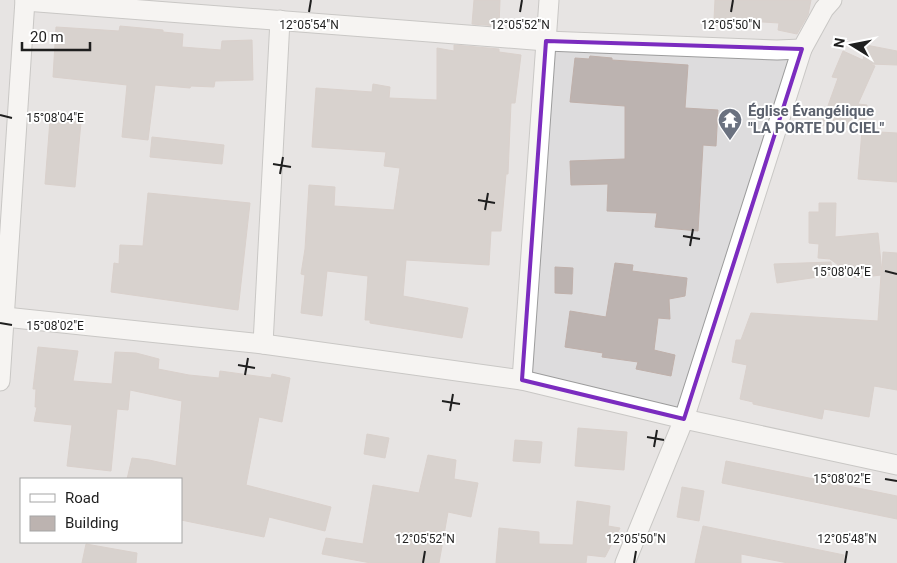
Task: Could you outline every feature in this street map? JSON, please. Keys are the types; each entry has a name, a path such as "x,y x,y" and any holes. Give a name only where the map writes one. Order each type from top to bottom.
{"street":[{"path":"522,380 549,0"},
{"path":"625,563 684,419 802,49 824,9 832,0"},
{"path":"0,381 5,318 6,169 25,1 546,42 777,50 802,49"},
{"path":"263,344 280,20"},
{"path":"5,318 263,344 522,380 684,419 897,465"}],"highlighted area":[{"path":"546,41 802,49 684,419 522,380"}],"shaded area":[{"path":"0,0 897,0 897,563 0,563"}],"building":[{"path":"474,0 500,0 499,26 472,24"},
{"path":"715,0 811,0 808,15 797,34 778,30 779,23 714,19"},
{"path":"120,26 183,34 182,47 221,50 222,41 252,40 253,80 215,81 214,87 191,86 190,88 155,85 148,140 122,137 127,85 53,77 56,27 119,31"},
{"path":"454,45 499,49 499,52 521,55 515,103 511,103 508,174 506,174 501,231 491,231 489,265 406,260 403,296 468,308 462,338 370,323 370,320 365,320 368,276 327,271 322,316 301,313 305,275 301,274 305,249 309,185 335,187 334,206 394,210 400,168 384,166 386,152 312,147 316,88 372,92 373,84 390,87 389,98 437,100 437,48 454,51"},
{"path":"866,45 897,51 897,65 870,64 875,66 858,104 867,105 865,129 821,125 838,78 832,77 843,51 863,60"},
{"path":"590,56 612,58 612,60 688,65 685,108 718,110 716,146 703,145 698,231 655,227 657,213 607,211 608,184 571,185 570,161 625,159 625,106 570,102 575,58 589,59"},
{"path":"50,120 81,122 75,187 45,184"},
{"path":"862,131 897,133 897,182 858,179"},
{"path":"152,137 224,145 222,164 150,157"},
{"path":"148,193 250,203 238,310 111,292 114,263 119,264 120,245 143,246"},
{"path":"819,203 836,203 835,237 878,233 882,273 883,252 897,253 897,390 874,386 869,417 824,409 822,419 753,404 753,402 740,399 747,365 732,362 736,340 741,340 751,313 878,321 881,275 856,278 830,259 818,258 819,244 809,243 809,212 819,212"},
{"path":"831,262 832,275 777,283 774,264"},
{"path":"615,263 633,265 632,271 687,278 685,296 669,299 670,319 658,318 654,350 675,355 671,376 636,369 638,362 602,357 603,353 565,347 570,311 606,317"},
{"path":"555,267 573,268 572,294 555,293"},
{"path":"38,347 78,351 73,381 112,384 115,352 136,353 159,359 158,369 189,375 219,378 220,371 271,378 272,374 290,378 282,422 259,417 246,485 331,507 325,531 269,517 264,537 182,520 182,478 127,478 132,458 176,466 182,401 130,390 128,410 117,409 111,471 67,466 72,425 34,421 37,407 35,407 36,389 33,389"},
{"path":"578,428 627,432 624,470 575,466"},
{"path":"367,434 389,438 385,458 364,454"},
{"path":"515,440 542,442 540,463 513,461"},
{"path":"428,455 456,460 454,479 478,483 471,517 448,512 439,563 371,563 322,554 326,538 363,544 373,485 419,493"},
{"path":"726,461 897,496 897,519 722,483"},
{"path":"682,487 704,491 699,521 677,517"},
{"path":"577,501 610,506 608,526 620,528 605,557 587,555 586,563 496,563 499,528 539,532 539,544 573,545"},
{"path":"703,526 844,555 843,563 788,563 741,554 741,563 695,563"},
{"path":"86,544 137,553 136,563 82,563"}],"place":[{"name":"Église Évangélique \"LA PORTE DU CIEL\"","path":"730,141"}]}
